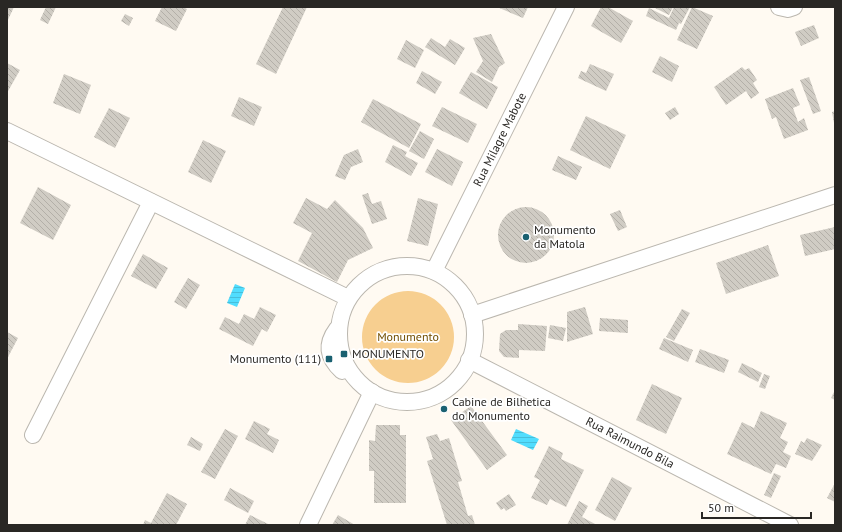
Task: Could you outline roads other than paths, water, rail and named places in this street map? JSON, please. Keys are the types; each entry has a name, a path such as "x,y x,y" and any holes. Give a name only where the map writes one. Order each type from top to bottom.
{"street":[{"name":"Rua Milagre Mabote","path":"434,271 566,7"},
{"path":"779,7 788,9 794,7"},
{"path":"7,131 348,298"},
{"path":"472,315 835,195"},
{"path":"33,435 151,202"},
{"path":"395,266 415,266 434,271 450,282 464,296 472,315 475,338 469,360 459,377 445,390 428,398 409,402 390,400 372,392 356,378 348,367 342,354 339,340 339,325 342,311 348,298 361,283 377,272 395,266"},
{"name":"Rua Raimundo Bila","path":"469,360 790,525"},
{"path":"308,525 372,392"}],"water":[{"path":"235,284 245,288 237,307 227,303"},
{"path":"516,429 539,439 533,450 511,440"}],"place":[{"name":"Monumento da Matola","path":"526,237"},
{"name":"MONUMENTO","path":"344,354"},
{"name":"Monumento (111)","path":"329,359"},
{"name":"Cabine de Bilhetica do Monumento","path":"444,409"}],"park label":[{"name":"Monumento","path":"408,337"}]}
